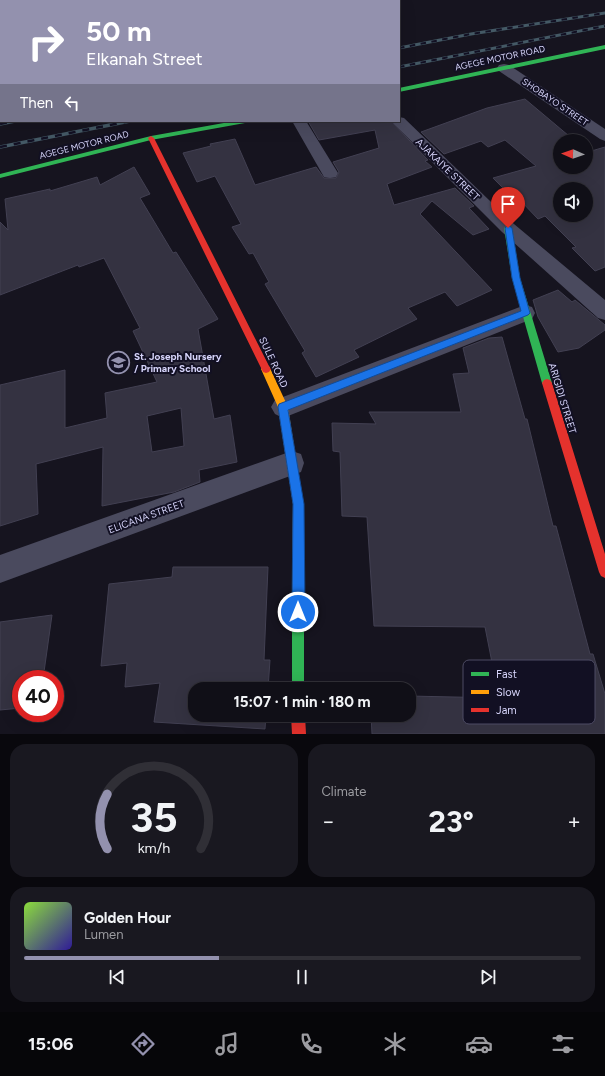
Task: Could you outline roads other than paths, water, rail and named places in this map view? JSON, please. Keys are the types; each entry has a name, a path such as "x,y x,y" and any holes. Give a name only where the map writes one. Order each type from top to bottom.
{"street":[{"name":"AGEGE MOTOR ROAD","path":"400,90 605,47"},
{"name":"SHOBAYO STREET","path":"504,68 605,136"},
{"name":"AGEGE MOTOR ROAD","path":"0,176 151,138 239,122"},
{"path":"300,122 330,173"},
{"name":"AJAKAIYE STREET","path":"399,122 508,228 605,312"},
{"name":"SULE ROAD","path":"151,138 262,360 283,407 298,504 298,682"},
{"name":"ARIGIDI STREET","path":"508,228 516,278 525,313 605,572"},
{"path":"283,407 525,313"},
{"name":"ELICANA STREET","path":"0,569 292,464"},
{"path":"298,722 298,734"}],"railway":[{"path":"400,48 471,34 605,13"},
{"path":"400,67 605,26"},
{"path":"0,124 10,122"},
{"path":"0,147 125,122"}],"place":[{"name":"St. Joseph Nursery / Primary School","path":"119,362"}]}
